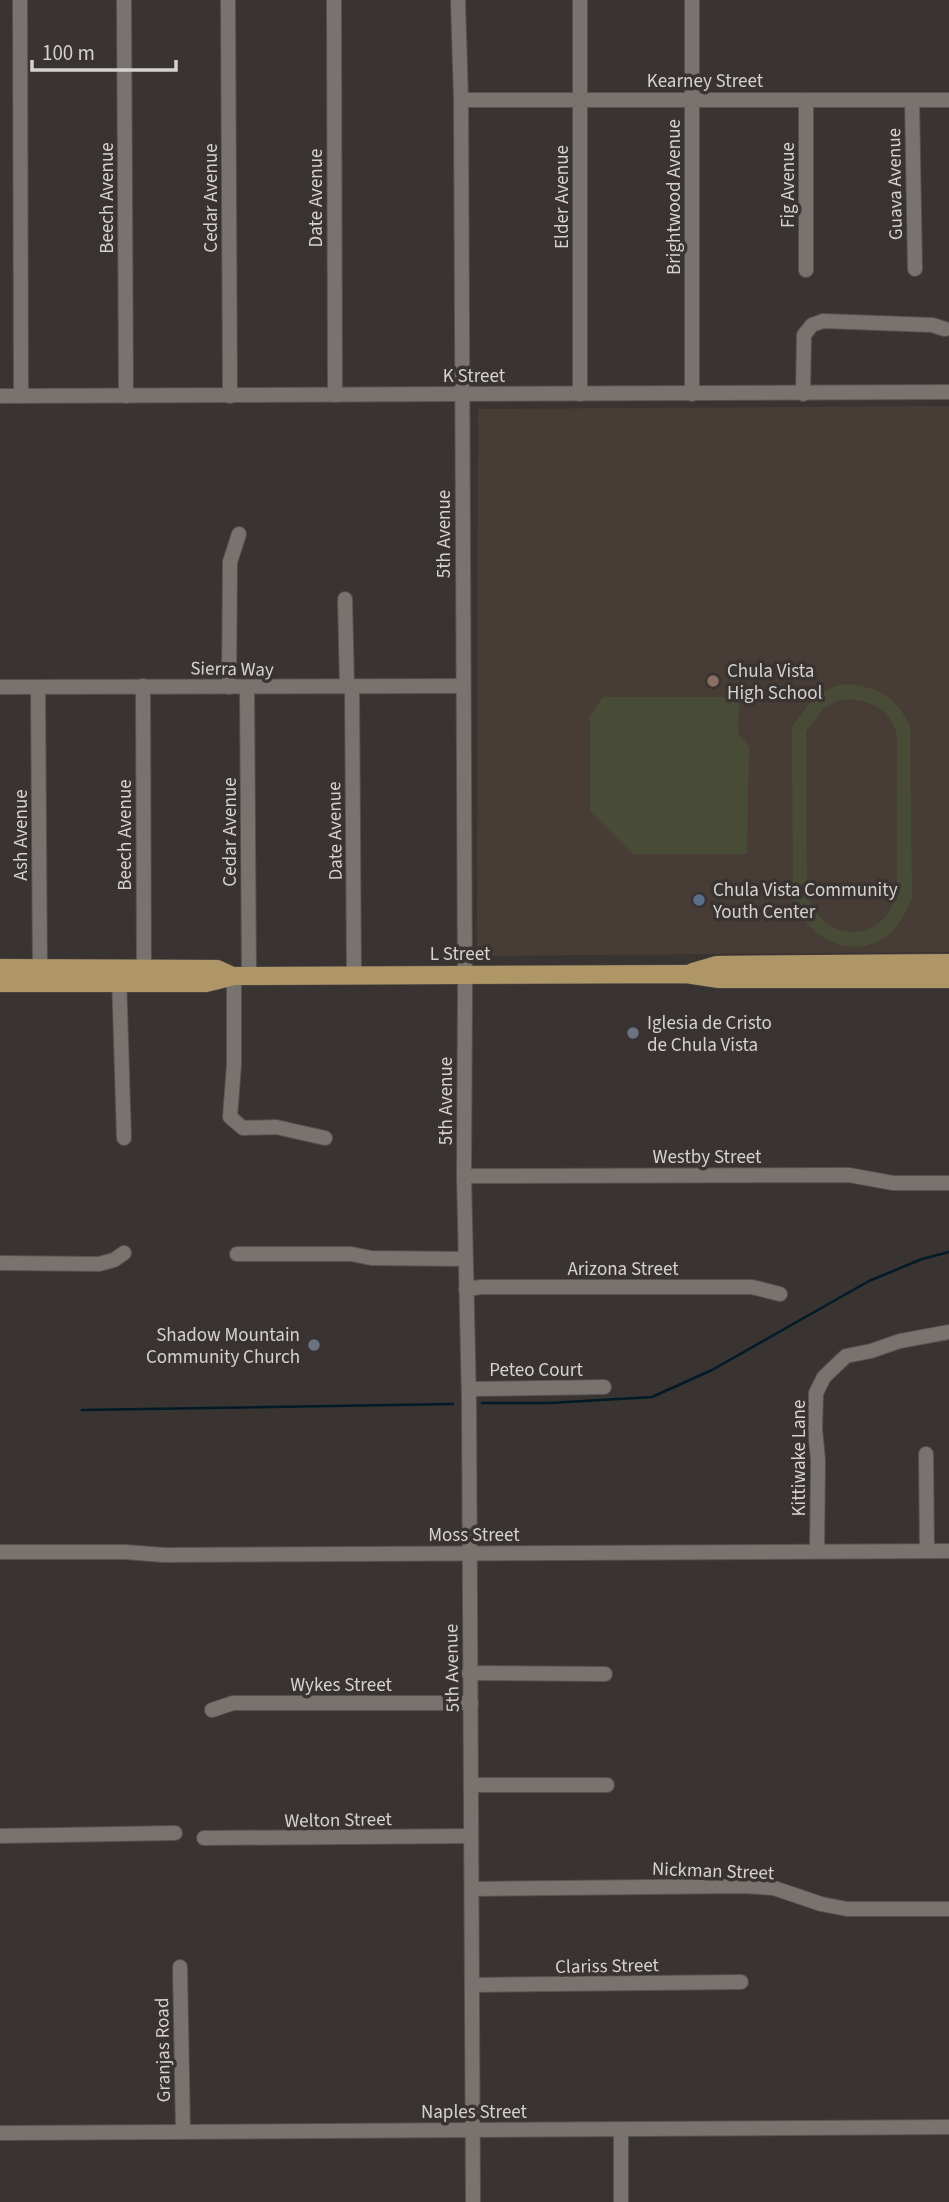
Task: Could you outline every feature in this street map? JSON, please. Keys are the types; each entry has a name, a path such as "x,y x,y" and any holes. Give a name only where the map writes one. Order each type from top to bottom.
{"main road":[{"name":"L Street","path":"686,974 717,965 949,964"},
{"name":"L Street","path":"0,968 40,976 120,977 217,970 241,976 686,974 719,979 949,979"},
{"name":"L Street","path":"0,983 40,976"}],"street":[{"path":"20,0 21,396"},
{"name":"Beech Avenue","path":"124,0 126,396"},
{"name":"Cedar Avenue","path":"228,0 230,396"},
{"name":"Date Avenue","path":"334,0 335,395"},
{"name":"5th Avenue","path":"458,0 461,100 464,1259 469,1389 473,2202"},
{"name":"Elder Avenue","path":"580,0 580,394"},
{"name":"Brightwood Avenue","path":"692,0 692,394"},
{"name":"Kearney Street","path":"461,100 949,100"},
{"name":"Fig Avenue","path":"806,100 806,271"},
{"name":"Guava Avenue","path":"912,100 915,269"},
{"path":"803,394 804,335 812,325 823,321 932,325 944,329"},
{"name":"K Street","path":"0,396 949,392"},
{"path":"229,687 230,562 239,534"},
{"name":"Date Avenue","path":"345,599 350,687 354,975"},
{"name":"Sierra Way","path":"0,687 463,687"},
{"name":"Ash Avenue","path":"38,687 40,976"},
{"name":"Beech Avenue","path":"143,687 144,977"},
{"name":"Cedar Avenue","path":"247,688 241,976 230,1117 243,1128 276,1127 325,1138"},
{"path":"120,977 124,1138"},
{"name":"Westby Street","path":"464,1176 849,1175 893,1183 949,1182"},
{"path":"0,1263 99,1264 114,1260 124,1253"},
{"path":"237,1254 351,1254 371,1258 464,1259"},
{"name":"Arizona Street","path":"466,1289 752,1287 780,1294"},
{"name":"Kittiwake Lane","path":"817,1550 816,1393 824,1377 846,1356 934,1333 949,1332"},
{"name":"Peteo Court","path":"469,1389 604,1387"},
{"path":"926,1454 928,1551"},
{"name":"Moss Street","path":"0,1552 125,1552 164,1555 949,1551"},
{"path":"469,1673 605,1674"},
{"name":"Wykes Street","path":"212,1710 233,1703 471,1703"},
{"path":"472,1785 607,1785"},
{"path":"0,1836 175,1833"},
{"name":"Welton Street","path":"204,1838 471,1836"},
{"name":"Nickman Street","path":"473,1889 743,1886 774,1888 821,1904 847,1909 949,1909"},
{"name":"Granjas Road","path":"180,1967 183,2132"},
{"name":"Clariss Street","path":"472,1985 741,1982"},
{"name":"Naples Street","path":"0,2133 949,2127"},
{"path":"621,2130 621,2202"}],"shaded area":[{"name":"Chula Vista High School","path":"949,406 949,952 477,956 478,409"}],"green space":[{"path":"857,685 885,695 899,708 910,727 912,898 902,919 891,932 881,940 859,947 835,943 824,938 805,921 793,905 792,727 814,697 833,687","holes":["847,699 880,709 891,720 897,737 897,895 890,910 879,923 857,932 835,928 825,922 817,913 807,892 806,731 824,708"]},
{"path":"603,697 732,697 739,703 738,733 749,747 747,854 633,854 590,811 590,716"}],"waterway":[{"path":"482,1403 550,1403 652,1397 712,1370 869,1281 922,1259 949,1252"},
{"path":"82,1410 453,1404"}],"place":[{"name":"Chula Vista High School","path":"713,681"},
{"name":"Chula Vista Community Youth Center","path":"699,900"},
{"name":"Iglesia de Cristo de Chula Vista","path":"633,1033"},
{"name":"Shadow Mountain Community Church","path":"314,1345"}]}
